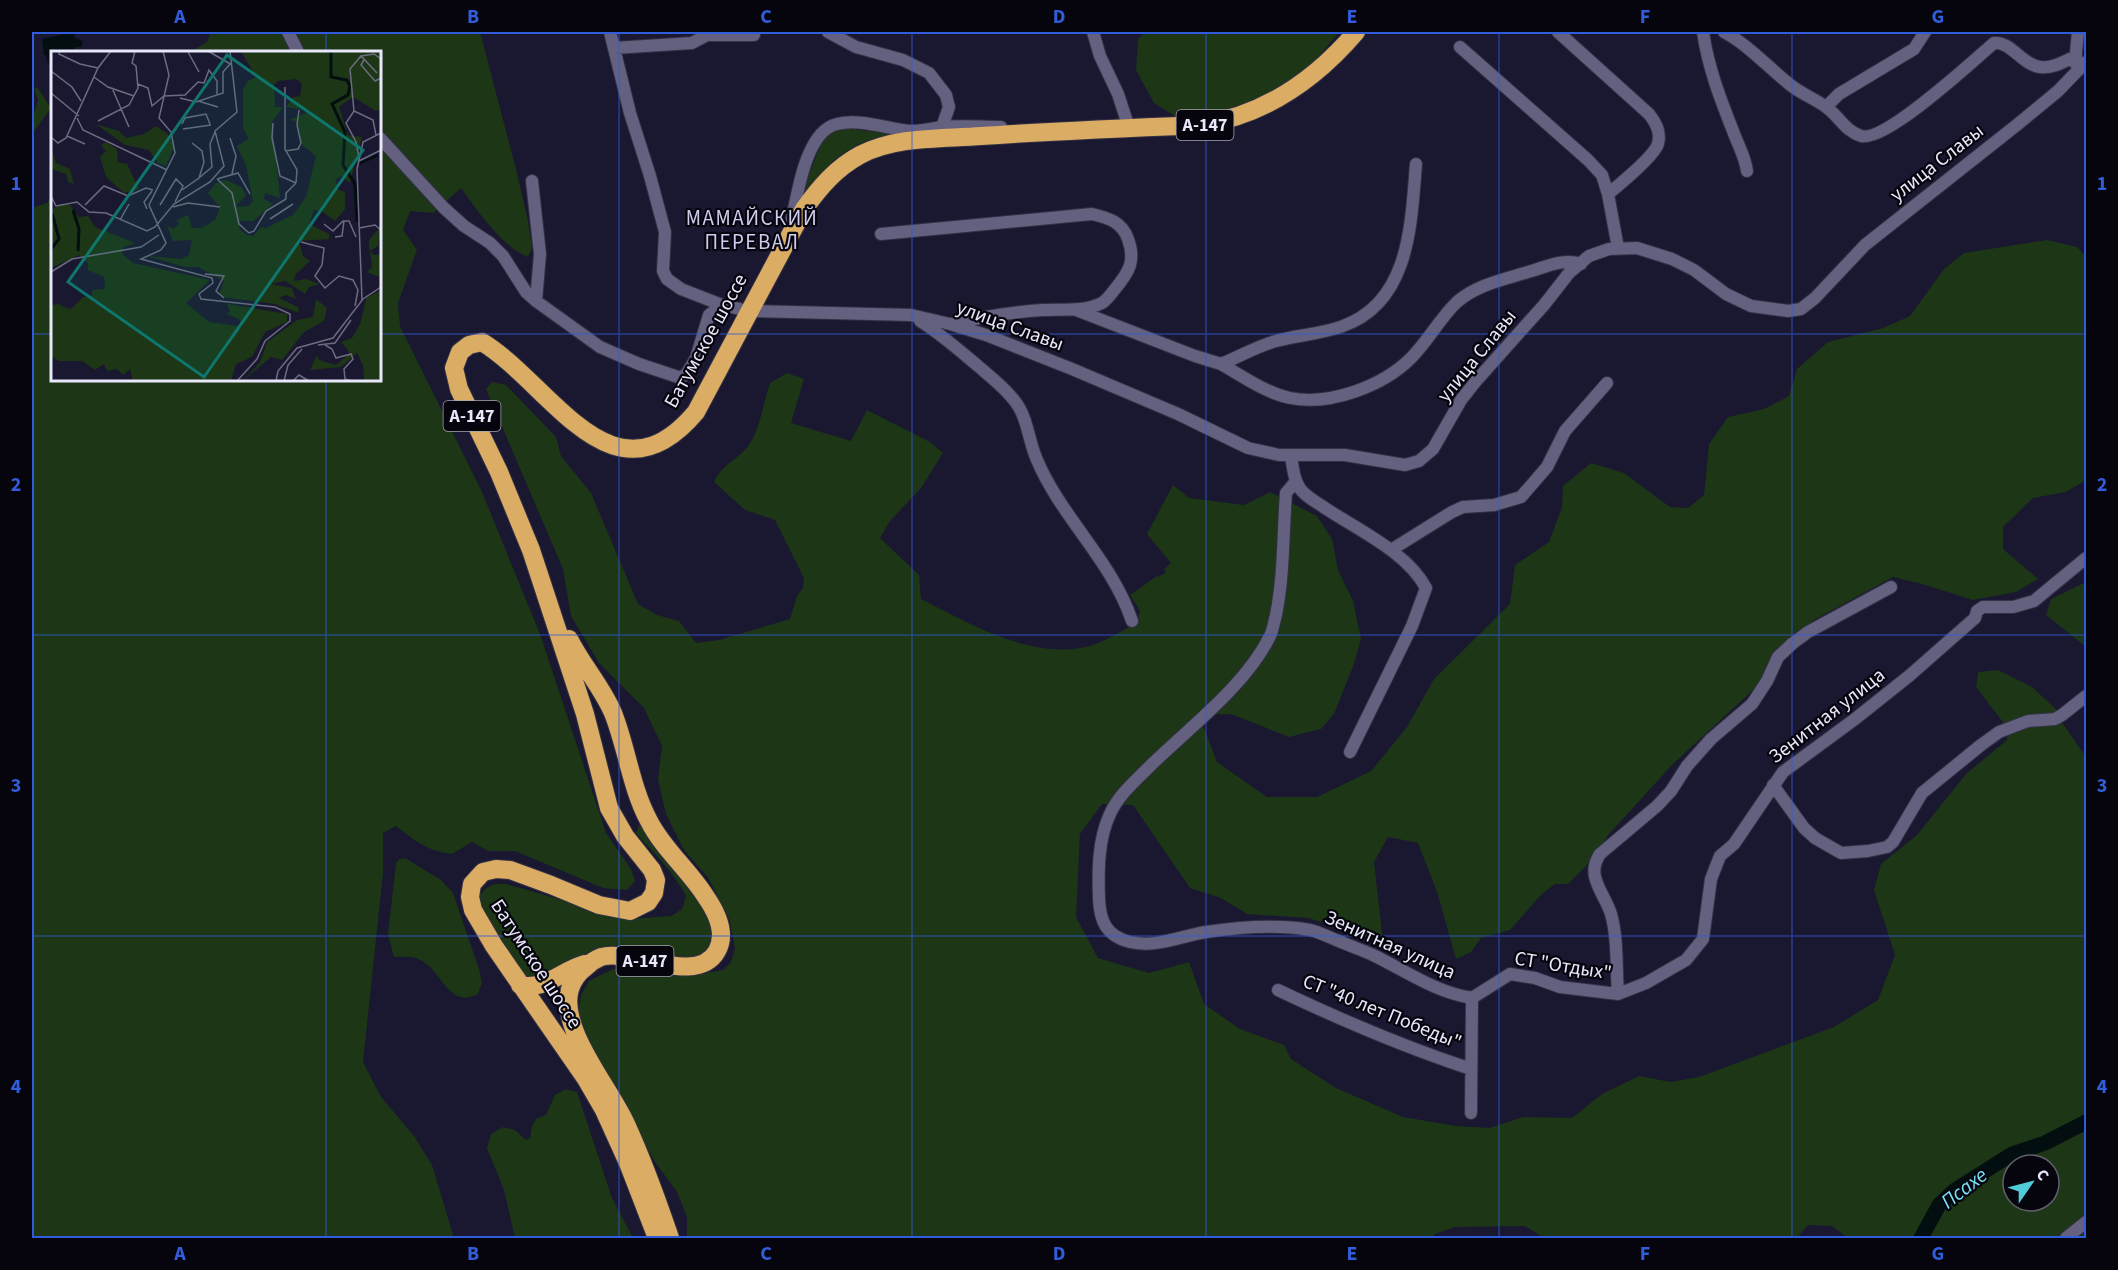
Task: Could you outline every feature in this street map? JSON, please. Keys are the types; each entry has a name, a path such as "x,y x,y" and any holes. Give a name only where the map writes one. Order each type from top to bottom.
{"highway":[{"name":"Батумское шоссе","path":"657,1239 628,1163 604,1110 586,1079 520,985 473,910 470,897 472,884 483,872 496,869 510,870 599,905 630,911 642,906 654,894 656,880 652,870 625,836 609,808 581,703 537,569 499,472 459,389 454,368 460,352 469,345 482,342 500,353 571,421 597,440 621,448 646,448 669,439 696,412 804,209 819,188 838,169 861,155 883,146 908,141 1224,122 1249,114 1276,101 1305,81 1356,32"},
{"name":"Батумское шоссе","path":"537,569 577,656 606,698 618,726 642,807 650,823 708,899 717,915 721,933 720,946 714,957 706,963 695,966 661,964 615,956 601,957 590,963 576,977 570,988 569,1015 577,1038 625,1122 670,1239"},
{"path":"581,703 585,696 592,693 606,698"},
{"path":"520,985 531,987 550,981 576,966 590,963"}],"street":[{"path":"288,32 298,51"},
{"name":"улица Славы","path":"610,32 630,113 650,176 664,232 663,271 667,279 681,289 722,305 749,311 911,315 924,320 950,324 986,335 1072,369 1178,414 1248,448 1291,456 1345,455 1405,465 1424,458 1433,449 1461,400 1476,381 1544,305 1569,273 1589,256 1610,249 1637,248 1672,259 1694,270 1726,294 1751,306 1788,311 1801,309 1815,298 1865,244 2058,91 2074,73 2081,59"},
{"path":"828,32 856,47 908,62 928,73 946,95 949,107 942,127"},
{"path":"1093,32 1100,56 1118,94 1129,128"},
{"path":"1558,32 1649,114 1656,123 1659,134 1657,146 1608,194"},
{"path":"1703,32 1709,69 1744,155 1747,171"},
{"path":"1724,32 1752,52 1790,86 1826,107 1850,130 1863,137 1876,135 1903,119 1994,43 2002,44 2032,65 2041,68 2081,59 2078,32"},
{"path":"1826,107 1839,94 1914,49 1925,32"},
{"path":"614,48 692,43 707,35 754,35"},
{"path":"1460,47 1588,160 1602,176 1608,194 1618,248"},
{"path":"788,239 803,173 818,137 824,130 836,124 848,123 910,131 942,127 1031,127 1036,128 1037,133"},
{"path":"381,139 444,208 504,256 526,292 600,347 639,364 681,378 696,358 709,315 722,305"},
{"path":"1221,364 1274,342 1342,326 1359,318 1375,306 1390,289 1402,262 1412,218 1416,164"},
{"path":"532,181 540,254 536,301"},
{"path":"881,234 1092,214 1107,217 1120,224 1128,238 1132,258 1127,275 1102,303 1077,310 1042,310 977,318 950,324"},
{"path":"1077,310 1221,364 1264,388 1289,398 1311,400 1350,393 1371,386 1403,364 1425,342 1458,301 1484,286 1565,261 1581,264"},
{"path":"911,315 938,332 1001,385 1016,402 1041,469 1068,516 1105,567 1132,621"},
{"path":"1391,550 1463,507 1494,505 1521,497 1547,467 1565,431 1608,383"},
{"path":"1291,456 1296,481 1301,491 1391,550 1413,571 1426,588 1412,626 1350,752"},
{"name":"Зенитная улица","path":"1296,481 1286,493 1280,596 1271,634 1258,657 1239,682 1176,739 1122,794 1110,814 1102,837 1099,882 1100,916 1110,932 1130,942 1162,942 1203,932 1234,928 1275,926 1312,930 1372,955 1418,980 1455,995 1472,998 1471,1113"},
{"name":"Зенитная улица","path":"1618,994 1647,982 1686,960 1703,939 1711,879 1720,856 1734,844 1783,772 1909,676 1975,618 1976,613 1983,607 2013,607 2034,601 2086,558"},
{"path":"1618,994 1613,925 1593,871 1594,862 1600,854 1657,806 1671,791 1687,766 1712,739 1752,704 1767,681 1778,657 1793,643 1808,632 1891,587"},
{"path":"1773,785 1804,828 1815,838 1841,853 1887,847 1893,842 1922,793 1982,745 2000,732 2062,715 2086,696"},
{"name":"СТ \"Отдых\"","path":"1472,998 1510,974 1535,978 1560,987 1618,994"},
{"name":"СТ \"40 лет Победы\"","path":"1278,990 1397,1043 1471,1069"},
{"path":"2066,1239 2086,1222"}],"green space":[{"path":"211,32 480,32 528,221 532,248 528,257 500,237 461,188 433,213 410,211 403,230 417,250 398,303 400,326 482,492 540,634 606,833 631,869 635,881 627,890 603,888 515,851 488,851 472,842 452,854 422,844 396,826 383,833 383,873 363,1062 381,1097 414,1136 432,1165 454,1238 32,1238 32,208 47,203 51,197 51,381 381,381 381,51 192,51 207,42"},
{"path":"1146,32 1339,32 1315,61 1275,94 1230,115 1181,120 1154,103 1136,70 1138,39"},
{"path":"37,87 51,108 32,134 32,119 38,100 34,89"},
{"path":"841,128 905,135 873,139 846,151 824,170 803,195 801,194 822,142 828,134"},
{"path":"2047,240 2077,247 2086,257 2086,480 2066,492 2033,498 2003,527 2003,549 2038,579 2016,592 1973,600 1893,577 1812,621 1753,690 1673,764 1609,834 1594,858 1568,884 1555,884 1542,894 1510,930 1481,938 1471,952 1456,959 1437,892 1418,843 1388,837 1374,862 1383,941 1308,918 1247,914 1221,898 1190,888 1133,805 1102,804 1080,834 1076,917 1098,958 1149,973 1189,962 1204,1004 1240,1029 1284,1045 1291,1059 1336,1088 1403,1117 1456,1126 1489,1128 1523,1117 1572,1118 1602,1094 1639,1076 1671,1082 1699,1077 1834,1027 1878,1000 1895,955 1874,890 1881,864 1917,835 1966,774 2007,740 2008,729 1976,687 1978,672 1998,670 2032,687 2058,711 2061,721 2086,757 2086,1234 2080,1238 1848,1238 1832,1226 1808,1225 1797,1238 1544,1238 1525,1226 1455,1227 1435,1234 1431,1238 687,1238 687,1217 677,1192 655,1162 581,1027 578,1014 581,995 589,981 613,969 640,969 688,976 723,970 731,962 735,949 730,921 709,879 684,850 666,814 658,779 662,746 644,708 599,663 571,616 563,569 486,389 492,382 506,385 556,437 561,456 591,493 638,604 657,615 679,621 696,643 719,640 790,619 797,596 803,588 804,578 775,520 745,510 714,482 722,470 741,454 753,438 770,383 787,373 804,379 791,423 851,441 867,410 930,442 943,453 921,488 890,521 880,538 919,575 921,599 980,628 1022,644 1043,648 1086,647 1137,623 1140,611 1130,595 1166,572 1164,569 1171,563 1147,534 1173,485 1189,498 1244,505 1270,492 1317,516 1332,539 1338,570 1353,601 1361,639 1354,664 1334,714 1321,729 1289,737 1231,714 1199,715 1217,762 1267,797 1317,797 1371,771 1407,727 1434,679 1510,604 1515,565 1549,542 1562,507 1563,486 1591,463 1624,473 1670,507 1688,508 1704,495 1709,444 1728,417 1764,409 1789,396 1797,369 1828,342 1883,328 1910,316 1944,269 1964,253"},
{"path":"2086,582 2086,647 2046,615 2051,599"},
{"path":"639,825 642,825 693,884 717,938 698,961 616,952 526,979 481,911 479,897 490,886 506,884 629,919 671,916 682,909 686,896 669,871 636,833"},
{"path":"405,858 441,880 453,893 479,969 482,983 478,994 459,997 452,993 434,971 418,959 394,957 388,934 396,863"},
{"path":"566,1089 577,1092 612,1198 633,1238 515,1238 504,1190 487,1148 491,1134 503,1127 515,1130 526,1140 530,1138 536,1119 546,1115 555,1095"}],"shaded area":[{"path":"74,32 75,38 83,41 81,47 76,47 72,51 51,51 51,64 48,63 44,55 42,39"}],"waterway":[{"name":"Псахе","path":"1921,1238 1939,1205 1955,1190 2012,1154 2045,1143 2086,1122"}],"district":[{"name":"МАМАЙСКИЙ ПЕРЕВАЛ","path":"752,230"}]}
